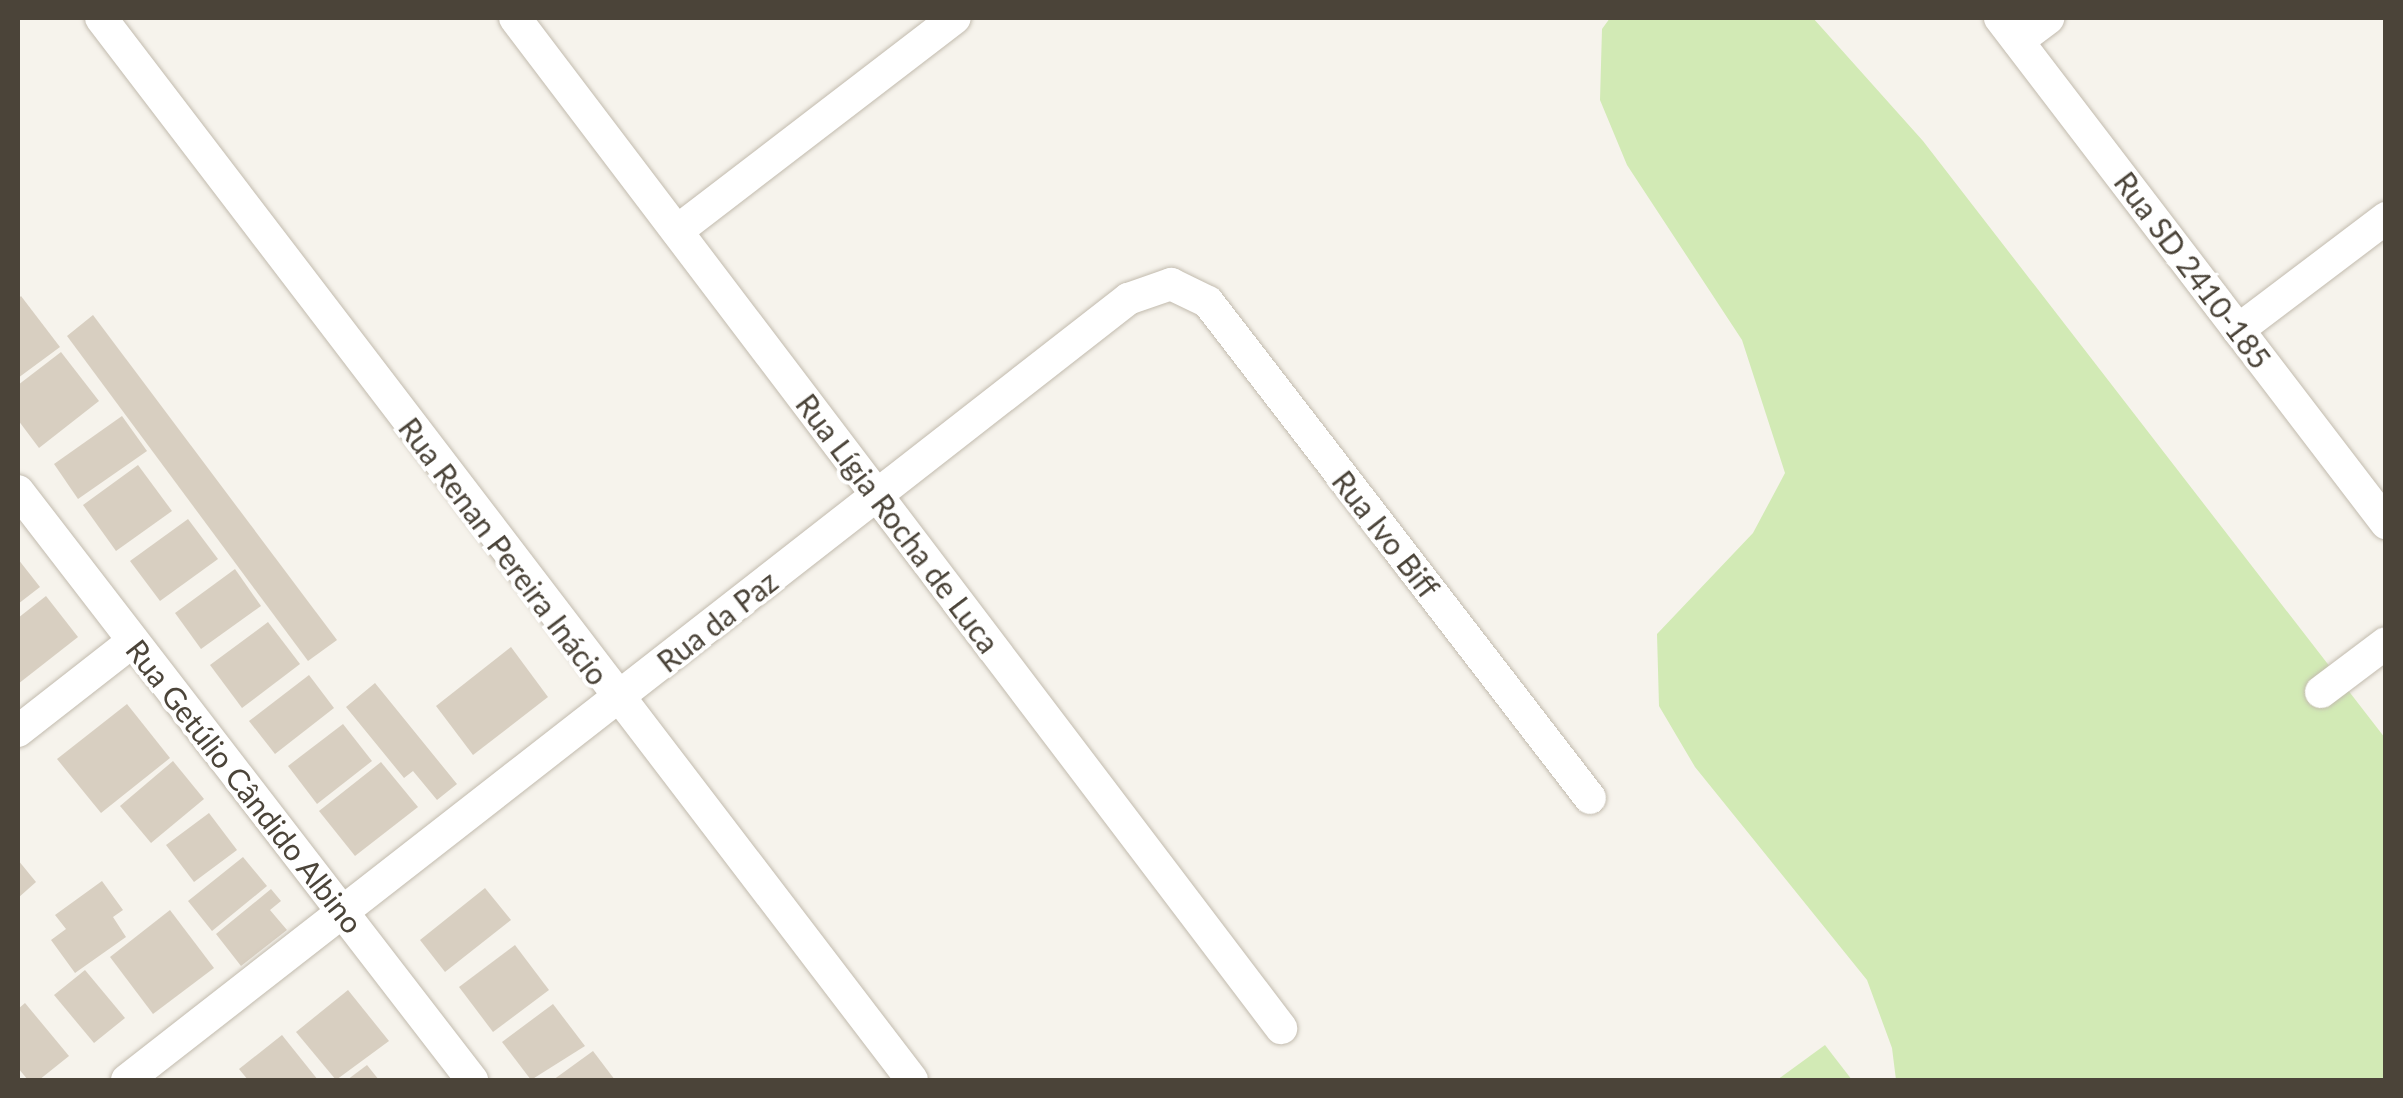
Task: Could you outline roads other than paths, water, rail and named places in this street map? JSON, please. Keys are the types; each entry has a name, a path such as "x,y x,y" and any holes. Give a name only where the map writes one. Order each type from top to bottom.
{"street":[{"name":"Rua Renan Pereira Inácio","path":"101,18 618,700 912,1080"},
{"name":"Rua Lígia Rocha de Luca","path":"514,18 1282,1028"},
{"path":"676,230 955,18"},
{"path":"2009,29 2048,18"},
{"name":"Rua SD 2410-185","path":"2009,29 2386,523"},
{"path":"2238,330 2386,218"},
{"name":"Rua da Paz","path":"127,1080 1128,299 1171,284"},
{"name":"Rua Ivo Biff","path":"1171,284 1208,302 1590,798"},
{"name":"Rua Getúlio Cândido Albino","path":"18,491 472,1080"},
{"path":"18,731 133,642"},
{"path":"2321,692 2386,643"}]}
